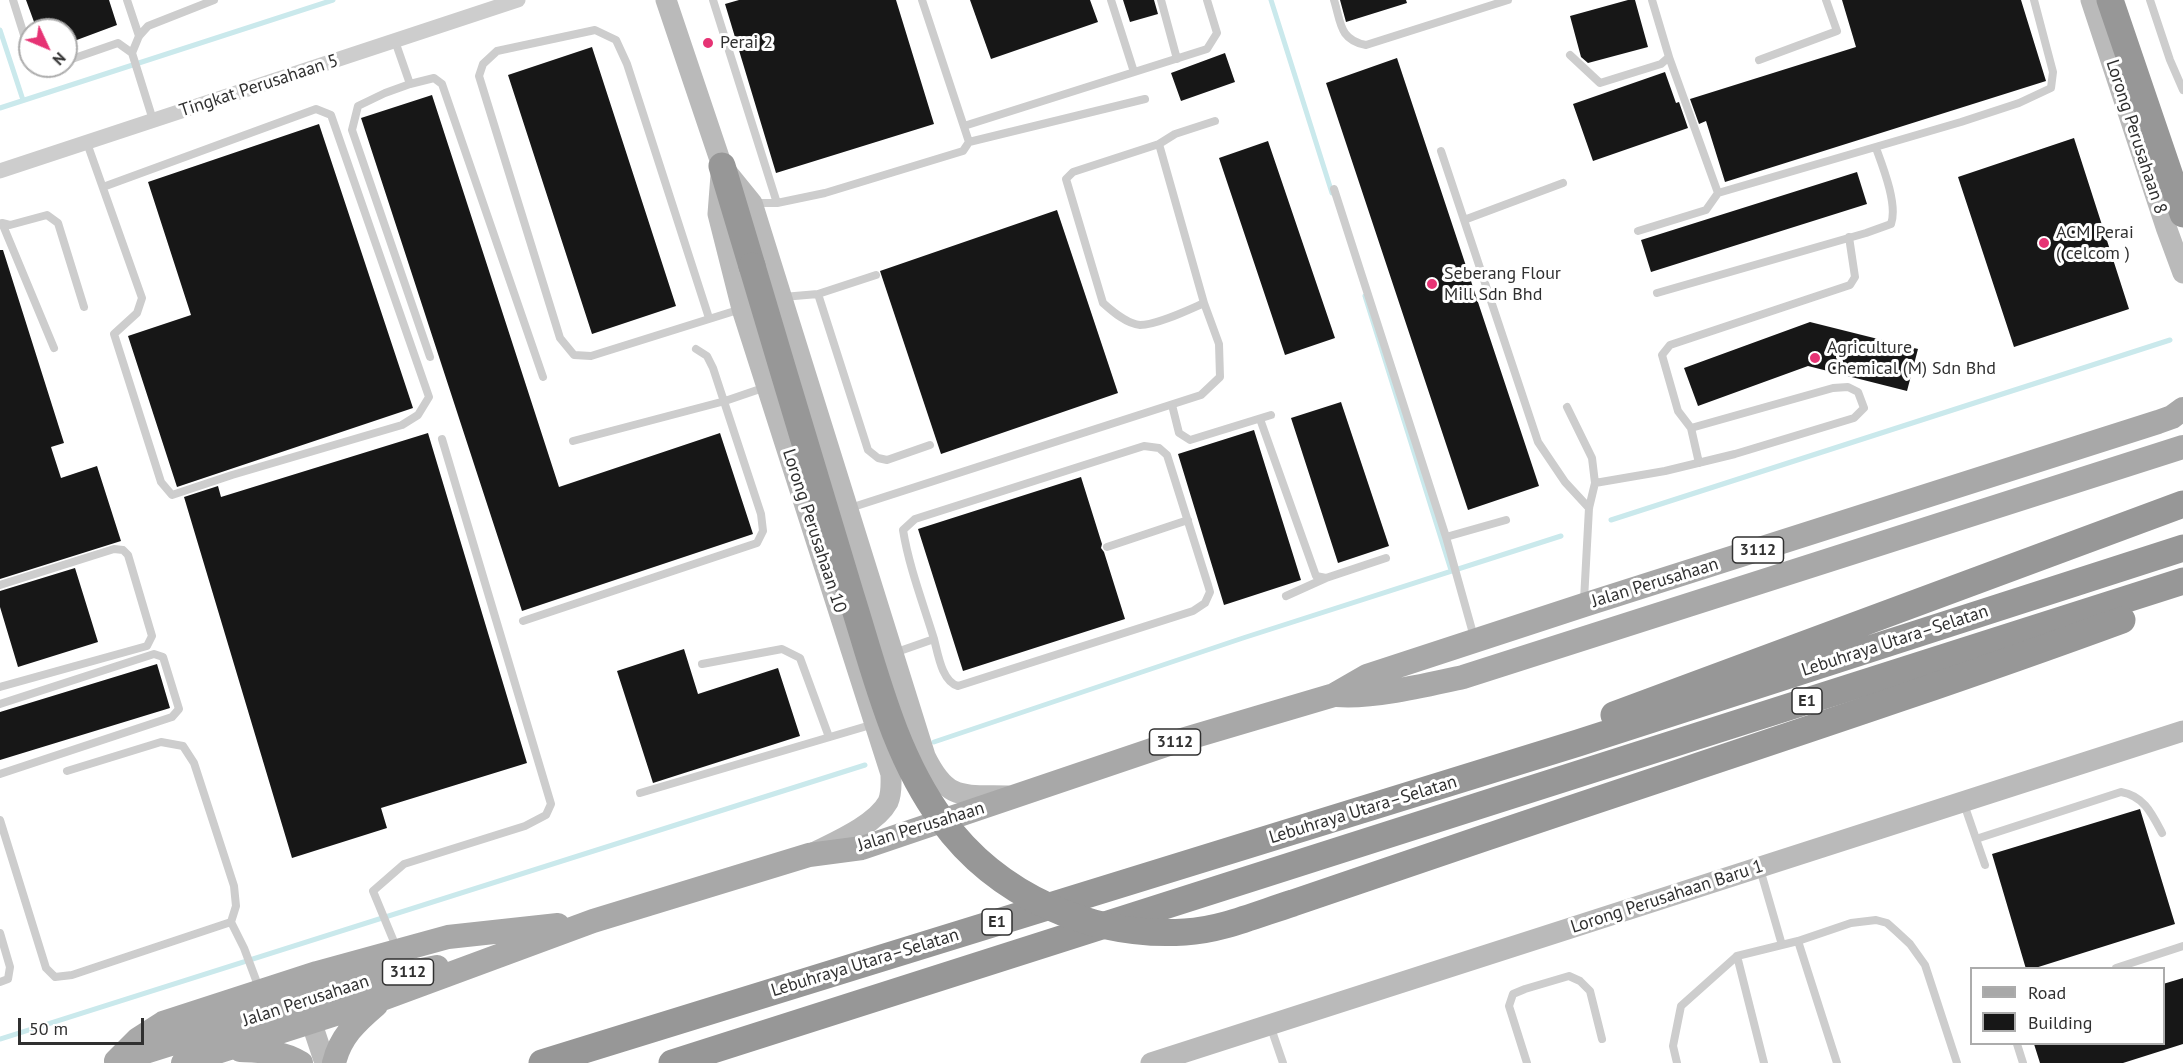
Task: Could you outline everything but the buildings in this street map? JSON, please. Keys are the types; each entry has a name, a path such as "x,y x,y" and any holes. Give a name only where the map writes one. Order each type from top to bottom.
{"highway":[{"path":"2110,0 2183,214"},
{"path":"722,166 875,672 901,745 915,775 942,820 974,856 992,872 1035,900 1091,922 1133,932 1184,932 1235,921 1978,672 2122,620 2183,581"},
{"path":"1578,743 1597,725 1635,706 2183,504"},
{"name":"Lebuhraya Utara–Selatan","path":"542,1063 1578,743 2183,548"},
{"name":"Lebuhraya Utara–Selatan","path":"672,1063 2183,581"}],"main road":[{"name":"Jalan Perusahaan","path":"112,1062 311,1010 382,999 593,921 809,855 862,848 1175,742 1334,695 1367,676 2158,422 2172,417 2183,409"},
{"name":"Jalan Perusahaan","path":"1334,695 1361,695 1453,679 2183,447"},
{"path":"1610,598 1619,627"},
{"path":"112,1062 138,1039 163,1023 259,987 317,973 394,943 465,933 511,931 593,921"},
{"name":"Jalan Perusahaan","path":"183,1063 223,1050 380,978 508,954"},
{"path":"334,1063 337,1051 348,1031 382,999"},
{"path":"223,1050 267,1051 283,1054 301,1063"}],"street":[{"name":"Tingkat Perusahaan 5","path":"0,171 518,0"},
{"name":"Lorong Perusahaan 10","path":"666,0 722,166 752,203 925,756 938,780 951,791 966,795 1017,796"},
{"name":"Lorong Perusahaan 8","path":"2091,0 2183,273"},
{"name":"Lorong Perusahaan 10","path":"722,166 718,213 742,309 891,774 888,802 880,811 863,826 809,855"},
{"name":"Lorong Perusahaan Baru 1","path":"1151,1063 2183,732"},
{"path":"317,973 311,1010 325,1063"}],"lane":[{"path":"13,0 19,18"},
{"path":"127,0 139,36"},
{"path":"133,56 139,36 148,26 214,0"},
{"path":"713,0 777,202"},
{"path":"922,0 969,142"},
{"path":"1111,0 1134,72"},
{"path":"1161,0 1177,59"},
{"path":"964,126 1207,50 1217,33 1207,0"},
{"path":"1334,0 1344,35 1353,43 1365,45 1508,0"},
{"path":"1652,0 1718,193"},
{"path":"1759,60 1837,31 1826,0"},
{"path":"1638,231 1706,210 1718,193 1876,148 2019,103 2051,88 2054,72 2034,0"},
{"path":"2150,0 2169,60 2183,90"},
{"path":"709,318 627,64 616,40 595,30 497,51 483,64 479,76 560,338 574,355 591,356 742,309"},
{"path":"395,40 410,84"},
{"path":"78,57 118,43 133,56 153,121"},
{"path":"1570,55 1600,83 1661,64 1670,57"},
{"path":"430,357 352,130 358,106 385,93 434,78 442,84 543,378"},
{"path":"752,203 777,202 825,193 963,151 969,142 1145,99"},
{"path":"87,143 142,298 137,313 114,334 161,482 172,495 402,425 418,415 429,398 331,115 316,109 103,187"},
{"path":"1204,303 1178,315 1139,325 1117,315 1103,303 1066,179 1073,172 1159,144 1174,134 1215,121"},
{"path":"848,508 1201,395 1220,377 1220,344 1204,303 1159,144"},
{"path":"1657,293 1891,224 1893,216 1886,175 1876,148"},
{"path":"1441,152 1538,442 1564,482 1588,508"},
{"path":"1464,220 1563,183"},
{"path":"1334,189 1446,537 1475,641"},
{"path":"1,221 10,225 47,215 58,223 84,307"},
{"path":"1,221 54,348"},
{"path":"1699,463 1691,428 1678,411 1662,355 1670,345 1850,285 1855,276 1849,237"},
{"path":"782,297 818,294 876,275"},
{"path":"818,294 868,450 878,458 887,460 930,445"},
{"path":"523,621 757,543 763,531 761,514 725,401 707,356 696,349"},
{"path":"573,441 725,401 767,386"},
{"path":"1595,483 1736,454 1854,418 1864,408 1858,392 1848,387 1833,388 1691,428"},
{"path":"1172,405 1179,432 1190,440 1271,415"},
{"path":"1567,407 1592,458 1595,483 1588,508 1584,605"},
{"path":"1260,419 1316,576 1326,578"},
{"path":"394,943 373,891 404,864 525,826 546,815 551,804 442,439"},
{"path":"1144,446 1159,448 1167,455 1210,592 1209,598 1201,608 958,686 952,684 947,678 934,639 908,562 903,530 915,519 1144,446"},
{"path":"1107,547 1188,520"},
{"path":"1446,537 1506,520"},
{"path":"0,585 114,549 123,550 128,555 152,636 147,646 0,687"},
{"path":"1286,596 1326,578 1386,558"},
{"path":"892,654 934,639"},
{"path":"702,664 782,649 800,658 829,737"},
{"path":"0,704 154,654 163,657 178,709 172,717 0,774"},
{"path":"640,793 875,724"},
{"path":"67,771 161,742 183,746 194,763 234,886 236,906 231,922 259,987"},
{"path":"1976,839 2121,792 2135,795 2151,813 2163,833"},
{"path":"1963,802 1985,865"},
{"path":"0,820 46,968 55,977 72,975 231,922"},
{"path":"1759,868 1782,945"},
{"path":"1677,1063 1673,1046 1681,1006 1737,956 1798,941 1851,923 1876,920 1887,923 1910,944 1925,965 1957,1063"},
{"path":"0,933 10,967 8,979 0,982"},
{"path":"1798,941 1837,1063"},
{"path":"2122,967 2183,945"},
{"path":"1737,956 1764,1063"},
{"path":"1527,1063 1509,1006 1513,994 1525,989 1569,976 1580,981 1590,991 1602,1039"},
{"path":"1270,1025 1283,1063"},
{"path":"2017,1045 2023,1063"}],"waterway":[{"path":"0,108 333,0"},
{"path":"1271,0 1332,193"},
{"path":"0,30 23,100"},
{"path":"1365,296 1451,570"},
{"path":"1611,520 2170,340"},
{"path":"934,742 1243,638 1561,536"},
{"path":"0,1039 865,765"}],"place":[{"name":"Perai 2","path":"708,43"},
{"name":"ACM Perai ( celcom )","path":"2044,243"},
{"name":"Seberang Flour Mill Sdn Bhd","path":"1432,284"},
{"name":"Agriculture Chemical (M) Sdn Bhd","path":"1815,358"}]}
